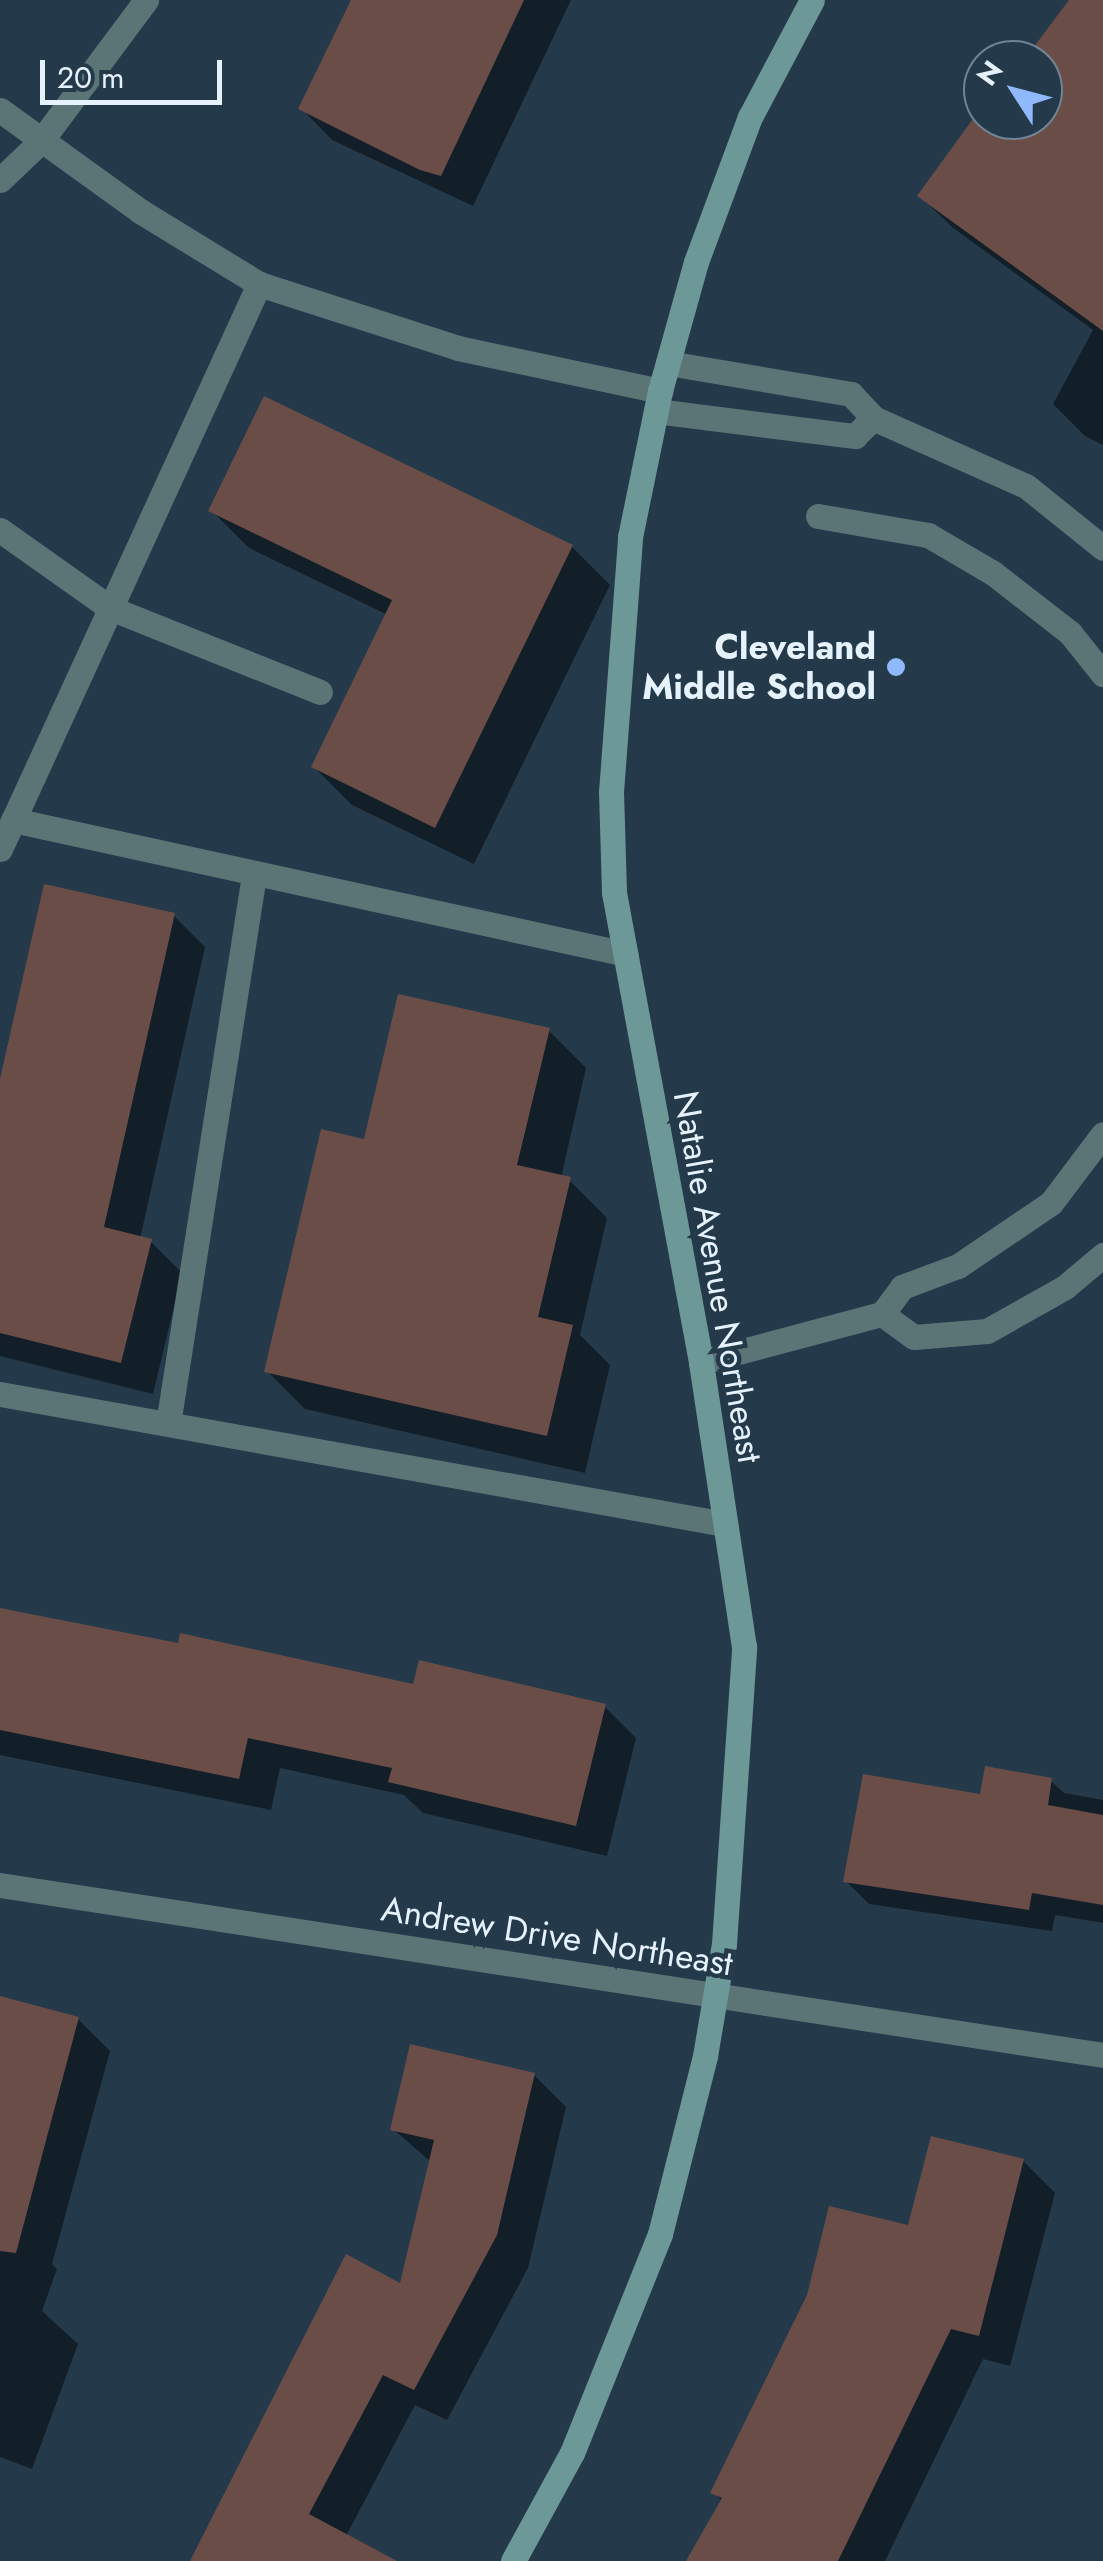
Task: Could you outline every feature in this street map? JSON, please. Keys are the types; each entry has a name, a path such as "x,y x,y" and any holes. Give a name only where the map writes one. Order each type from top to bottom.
{"street":[{"path":"0,180 41,141 146,0"},
{"name":"Natalie Avenue Northeast","path":"513,2561 572,2453 660,2234 716,1996 724,1944 744,1647 701,1362 614,892 612,773 630,536 658,401 696,262 750,116 812,0"},
{"path":"0,110 140,211 259,284 458,348 658,401 855,436 873,418"},
{"path":"0,849 259,284"},
{"path":"668,363 852,394 873,418 1026,486 1103,548"},
{"path":"818,516 928,535 993,573 1070,633 1103,674"},
{"path":"0,530 110,608 320,692"},
{"path":"13,820 626,954"},
{"path":"168,1424 254,875"},
{"path":"701,1362 882,1314 902,1287 958,1266 1051,1204 1103,1134"},
{"path":"882,1314 914,1337 987,1331 1065,1287 1103,1255"},
{"path":"0,1394 725,1524"},
{"name":"Andrew Drive Northeast","path":"0,1885 1103,2055"}],"building":[{"path":"351,0 524,0 441,176 420,170 298,109"},
{"path":"1069,0 1103,0 1103,331 917,196 963,133 963,140 1063,140 1063,40 1039,40"},
{"path":"264,396 573,545 435,828 311,767 392,600 208,511"},
{"path":"44,884 175,913 104,1227 152,1239 121,1363 0,1333 0,1079"},
{"path":"398,994 550,1028 517,1165 571,1177 538,1317 573,1325 547,1436 264,1372 321,1129 364,1139"},
{"path":"0,1608 178,1643 180,1633 413,1684 419,1660 606,1704 576,1826 388,1782 392,1768 248,1738 239,1779 0,1730"},
{"path":"985,1766 1052,1778 1048,1805 1103,1815 1103,1905 1032,1893 1029,1910 843,1882 863,1774 980,1794"},
{"path":"0,1996 79,2017 16,2253 0,2251"},
{"path":"410,2044 535,2073 497,2235 414,2390 383,2375 309,2514 397,2561 190,2561 346,2254 400,2283 434,2140 390,2130"},
{"path":"931,2136 1024,2159 979,2336 951,2329 838,2561 686,2561 722,2498 710,2493 807,2295 829,2206 908,2225"}],"place":[{"name":"Cleveland Middle School","path":"896,667"}]}
